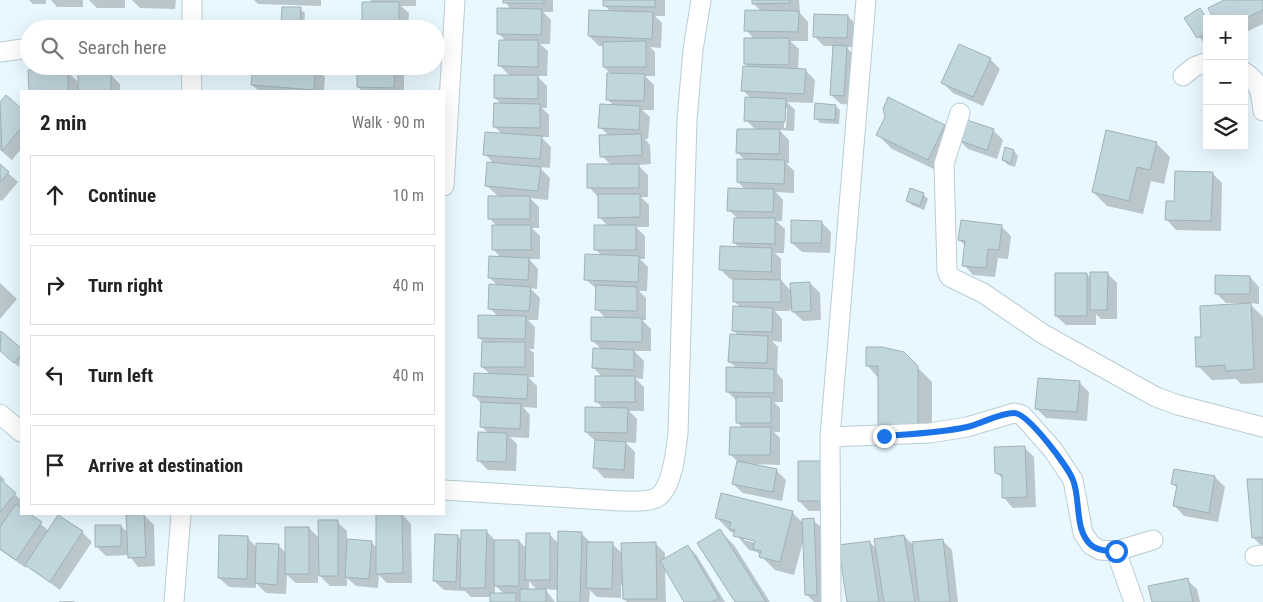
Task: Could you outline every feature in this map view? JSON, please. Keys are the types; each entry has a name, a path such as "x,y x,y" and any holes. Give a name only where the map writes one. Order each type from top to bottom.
{"street":[{"path":"192,0 192,20"},
{"path":"445,169 455,0"},
{"path":"445,490 620,501 644,500 659,496 666,486 671,473 678,433 687,120 693,50 701,0"},
{"path":"831,602 830,437 866,0"},
{"path":"0,52 20,49"},
{"path":"1183,76 1194,66 1203,63"},
{"path":"1248,74 1261,90 1263,111"},
{"path":"191,75 192,90"},
{"path":"960,113 944,164 947,271 950,277 983,293 1043,334 1156,397 1178,405 1263,427"},
{"path":"830,437 930,433 967,427 1014,413 1022,416 1053,450 1073,480 1083,533 1091,545 1100,550 1116,551 1153,540"},
{"path":"0,414 20,431"},
{"path":"174,602 181,515"},
{"path":"1116,551 1134,602"}],"building":[{"path":"503,0 544,0 544,3 503,3"},
{"path":"603,0 655,0 655,7 603,6"},
{"path":"752,0 790,0 790,3 752,4"},
{"path":"1224,0 1263,0 1263,10 1248,17 1248,15 1212,15 1208,8"},
{"path":"362,2 399,2 399,20 362,20"},
{"path":"282,7 301,7 300,20 281,20"},
{"path":"497,8 542,9 541,35 497,34"},
{"path":"1200,8 1204,15 1203,35 1197,38 1184,18"},
{"path":"589,10 653,12 652,39 588,36"},
{"path":"745,10 799,11 798,32 744,31"},
{"path":"814,14 848,15 847,38 813,37"},
{"path":"744,38 789,38 789,65 744,64"},
{"path":"499,40 538,40 538,67 498,66"},
{"path":"646,41 646,67 603,67 603,42"},
{"path":"959,44 991,58 973,97 941,83"},
{"path":"833,45 847,46 844,96 830,95"},
{"path":"743,66 806,69 804,94 741,91"},
{"path":"607,73 645,74 644,101 606,100"},
{"path":"28,75 68,75 68,90 29,90"},
{"path":"78,75 111,75 111,90 78,90"},
{"path":"252,75 315,75 314,90 251,85"},
{"path":"357,75 395,75 394,88 357,87"},
{"path":"494,75 538,75 538,99 494,98"},
{"path":"6,95 20,107 20,129 2,151 0,102"},
{"path":"745,97 786,99 785,122 744,121"},
{"path":"888,97 945,125 928,160 876,135 885,117 883,109"},
{"path":"494,103 540,104 540,128 493,127"},
{"path":"815,103 836,105 835,120 814,119"},
{"path":"600,104 640,106 639,130 598,128"},
{"path":"964,119 994,129 987,150 957,140"},
{"path":"737,129 780,129 779,154 736,153"},
{"path":"1106,130 1157,142 1150,170 1137,167 1129,201 1092,192"},
{"path":"485,132 542,136 540,159 483,155"},
{"path":"641,134 642,155 600,157 599,135"},
{"path":"1005,147 1014,150 1011,163 1002,160"},
{"path":"737,159 785,160 784,184 737,182"},
{"path":"487,162 541,167 538,191 485,186"},
{"path":"0,164 9,172 0,182"},
{"path":"587,164 639,164 639,188 587,188"},
{"path":"1175,171 1213,172 1211,221 1165,220 1166,201 1174,201"},
{"path":"728,188 774,189 773,212 727,211"},
{"path":"910,188 924,193 920,206 906,201"},
{"path":"598,194 640,194 640,217 598,218"},
{"path":"488,196 530,196 530,219 488,219"},
{"path":"734,218 775,218 775,244 733,243"},
{"path":"791,220 822,221 821,243 791,243"},
{"path":"961,220 1002,225 999,250 988,249 986,268 962,266 965,241 958,240"},
{"path":"492,225 531,225 531,250 492,250"},
{"path":"594,225 636,225 636,250 594,250"},
{"path":"720,246 772,248 771,272 719,270"},
{"path":"585,254 639,256 638,282 584,280"},
{"path":"489,256 529,258 528,280 488,278"},
{"path":"1090,272 1108,272 1107,310 1090,310"},
{"path":"1055,273 1087,273 1087,316 1055,316"},
{"path":"1215,275 1250,276 1250,294 1215,294"},
{"path":"733,279 781,280 781,302 733,302"},
{"path":"810,282 811,311 792,312 790,283"},
{"path":"489,284 531,287 529,311 488,309"},
{"path":"596,285 637,287 637,311 595,310"},
{"path":"1251,303 1254,369 1226,371 1225,365 1196,367 1195,337 1201,337 1200,306"},
{"path":"733,306 773,308 772,332 732,331"},
{"path":"478,315 526,316 525,339 478,338"},
{"path":"591,317 642,318 642,342 591,341"},
{"path":"1,331 20,347 20,356 14,363 0,351"},
{"path":"730,334 768,336 767,363 728,362"},
{"path":"482,342 525,342 525,367 481,367"},
{"path":"866,347 882,347 904,352 918,366 918,427 878,427 878,366 866,366"},
{"path":"593,348 634,350 634,370 592,368"},
{"path":"726,367 774,369 774,393 726,392"},
{"path":"474,373 528,375 527,399 473,396"},
{"path":"595,376 635,376 635,402 595,402"},
{"path":"1038,378 1080,381 1077,412 1035,409"},
{"path":"736,397 771,397 771,423 736,423"},
{"path":"481,402 521,404 520,429 480,427"},
{"path":"585,407 628,408 627,433 585,432"},
{"path":"730,427 771,427 770,455 729,455"},
{"path":"478,432 507,433 506,462 477,461"},
{"path":"595,440 626,442 624,470 593,468"},
{"path":"1025,446 1027,497 1002,498 1002,475 995,473 994,447"},
{"path":"737,461 777,469 773,492 732,484"},
{"path":"798,461 826,461 826,501 798,501"},
{"path":"1174,469 1215,476 1209,513 1173,506 1177,485 1171,484"},
{"path":"0,479 16,493 0,512"},
{"path":"1247,479 1263,479 1263,537 1252,538"},
{"path":"721,493 793,511 780,562 759,557 761,551 753,549 755,541 733,536 735,530 729,529 731,522 715,518"},
{"path":"16,504 20,507 20,515 32,515 42,522 16,560 0,549 0,527"},
{"path":"58,515 83,531 50,582 25,565"},
{"path":"126,515 144,515 146,557 128,558"},
{"path":"376,515 402,515 403,573 376,574"},
{"path":"814,518 817,595 805,595 802,519"},
{"path":"318,520 338,520 338,576 319,576"},
{"path":"95,525 121,525 121,546 95,547"},
{"path":"285,527 309,527 309,574 285,574"},
{"path":"720,529 766,602 735,602 697,543"},
{"path":"461,530 487,530 485,588 460,588"},
{"path":"558,531 582,532 580,602 557,602"},
{"path":"526,533 550,533 550,580 525,580"},
{"path":"435,534 458,535 456,582 433,581"},
{"path":"219,535 248,536 247,579 218,578"},
{"path":"904,535 915,602 884,602 874,539"},
{"path":"347,539 372,541 369,579 345,577"},
{"path":"943,539 950,602 919,602 912,542"},
{"path":"494,540 519,540 519,586 494,586"},
{"path":"870,541 879,602 847,602 838,545"},
{"path":"587,542 613,542 612,589 586,588"},
{"path":"656,542 657,599 623,599 621,543"},
{"path":"256,543 279,544 277,585 255,583"},
{"path":"688,545 719,598 712,602 684,602 660,561"},
{"path":"1188,578 1193,602 1152,602 1148,586"},
{"path":"520,589 546,589 546,602 520,602"},
{"path":"490,593 516,593 516,602 490,602"}],"route":[{"path":"884,436 930,433 967,427 1014,413 1022,416 1029,421 1053,450 1073,480 1083,533 1091,545 1100,550 1116,551"}]}
